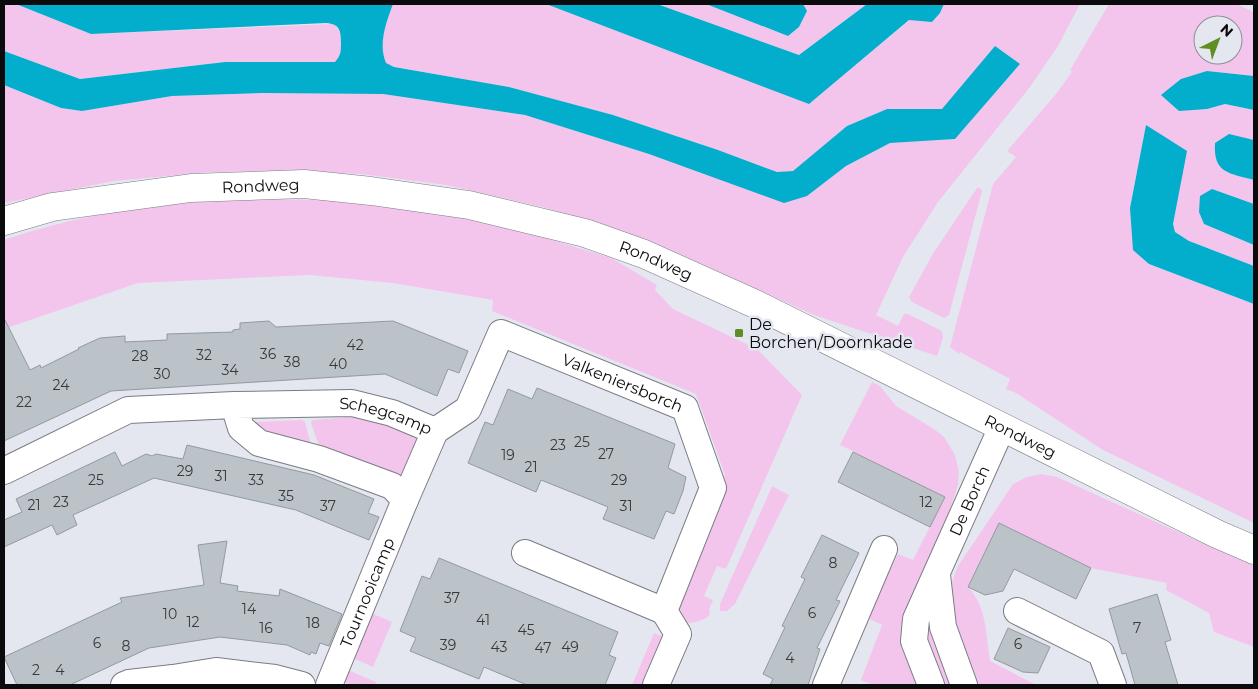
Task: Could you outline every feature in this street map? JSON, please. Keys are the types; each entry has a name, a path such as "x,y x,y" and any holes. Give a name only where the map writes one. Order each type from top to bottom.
{"main road":[{"name":"Rondweg","path":"4,221 52,207 191,188 304,184 371,191 469,205 586,233 644,254 753,303 1217,534 1254,550"}],"street":[{"name":"Valkeniersborch","path":"435,431 468,409 501,333 685,408 713,488 664,611"},
{"name":"Schegcamp","path":"4,471 128,410 234,405 352,403 392,413 435,431 405,500"},
{"path":"234,405 241,428 260,443 319,459 392,486 405,500"},
{"name":"De Borch","path":"931,685 914,641 916,619 1002,427"},
{"name":"Tournooicamp","path":"329,685 405,500"},
{"path":"826,685 884,549"},
{"path":"525,553 664,611 678,634 656,685"},
{"name":"De Borch","path":"937,574 942,626 964,685"},
{"path":"1017,611 1101,653 1113,685"},
{"path":"127,684 216,671 275,678 302,685"}],"shaded area":[{"path":"4,4 16,4 91,34 332,24 339,31 342,42 340,53 335,62 225,62 80,79 4,51"},
{"path":"393,4 546,4 809,103 910,20 932,22 940,13 944,4 1080,4 1058,46 1030,87 938,202 903,257 876,315 898,326 904,314 908,314 942,331 943,338 937,356 814,315 666,248 611,228 543,207 446,185 361,174 297,171 212,172 114,181 4,203 4,85 61,108 82,111 172,96 263,93 383,94 525,115 649,154 807,196 846,166 890,143 955,139 1020,64 995,46 942,110 887,109 847,126 793,171 777,172 613,115 509,87 394,67 385,63 382,48 384,33"},
{"path":"657,4 706,4 788,36 799,27 807,11 803,4 867,4 799,55"},
{"path":"1109,4 1236,4 1254,12 1254,76 1207,71 1207,109 1225,104 1254,110 1254,140 1247,138 1227,172 1254,180 1254,204 1212,189 1204,224 1254,245 1254,266 1189,241 1175,232 1173,224 1177,199 1146,125 1130,208 1149,264 1254,304 1254,523 1103,450 1016,393 1006,389 1010,379 960,352 959,354 950,347 993,184 1016,157 1007,151 1056,94 1072,72 1070,70"},
{"path":"977,188 980,188 982,191 949,315 944,318 912,302 909,297 934,252"},
{"path":"268,199 325,200 426,211 517,229 611,258 657,285 655,290 673,309 757,349 802,395 726,569 717,566 704,596 713,600 709,609 709,616 696,622 690,623 685,621 680,612 678,600 678,589 725,475 696,394 492,311 493,300 393,283 309,275 138,283 4,329 4,240 48,226 141,208 187,202"},
{"path":"872,382 880,386 896,406 944,437 955,455 959,472 958,485 936,547 921,685 873,685 861,680 882,625 867,618 898,554 913,560 945,497 840,445"},
{"path":"369,416 417,436 417,447 413,459 400,478 319,446 311,423 312,420"},
{"path":"302,420 305,422 311,445 256,435 253,422"},
{"path":"1041,474 1057,477 1254,565 1254,647 1214,632 1209,613 1166,590 1167,583 1091,568 999,523 968,587 979,603 982,612 990,661 1036,685 969,685 952,640 950,587 958,566 1013,484 1027,477"},
{"path":"772,486 789,495 735,604 727,611 720,611 720,604"},
{"path":"371,613 392,622 373,667 353,658"},
{"path":"928,622 932,623 953,685 937,685 926,650"},
{"path":"654,633 663,636 661,645 644,685 632,685"},
{"path":"348,670 376,682 375,685 352,685 342,681"}],"water":[{"path":"16,4 393,4 386,26 383,48 386,63 394,67 509,87 613,115 777,172 793,171 847,126 887,109 942,109 995,46 1020,64 955,139 890,143 846,166 807,196 784,203 649,154 525,115 383,94 263,93 172,96 82,111 61,108 4,85 4,51 80,79 225,62 335,62 341,51 340,32 334,25 326,23 91,34"},
{"path":"546,4 657,4 799,55 867,4 944,4 940,13 932,22 909,20 809,104"},
{"path":"706,4 803,4 807,11 799,27 788,36"},
{"path":"1207,71 1254,76 1254,110 1225,104 1207,109 1179,111 1161,95 1181,79"},
{"path":"1146,125 1187,151 1173,224 1175,232 1189,241 1254,266 1254,304 1149,264 1133,250 1130,208"},
{"path":"1229,134 1254,140 1254,180 1225,170 1217,161 1215,143"},
{"path":"1212,189 1254,204 1254,245 1204,224 1199,212 1200,196"}],"building":[{"path":"4,318 30,370 40,365 41,368 100,338 125,336 125,342 167,340 167,334 233,332 233,330 240,329 240,323 269,321 276,327 393,321 468,351 459,373 448,369 437,396 385,374 111,391 4,441"},
{"path":"537,388 675,444 668,468 686,477 683,491 674,514 666,511 654,539 603,519 608,507 591,500 541,480 536,492 468,463 485,422 493,425 508,389 532,399"},
{"path":"187,445 314,475 374,499 368,513 379,517 369,540 296,510 154,478 73,515 77,525 57,535 52,525 4,547 4,520 22,512 16,499 115,452 122,466 146,454 183,459"},
{"path":"853,452 945,497 930,527 838,482"},
{"path":"999,523 1091,568 1076,599 1014,569 1003,591 985,595 968,587"},
{"path":"822,535 859,553 836,600 840,601 817,648 820,649 808,685 770,685 773,679 763,674 785,627 782,626 805,579 801,577"},
{"path":"227,541 220,583 238,586 237,591 279,596 280,589 342,614 329,646 320,643 316,654 311,652 310,655 287,645 220,637 149,648 70,685 17,685 4,657 122,602 120,598 204,585 198,545"},
{"path":"439,558 618,632 609,655 616,658 605,685 527,685 484,667 479,679 410,651 416,638 400,631 422,576 430,579"},
{"path":"1157,594 1171,640 1165,642 1178,685 1135,685 1126,653 1122,654 1109,609"},
{"path":"1008,628 1050,647 1038,673 1023,672 994,659"}],"place":[{"name":"De Borchen/Doornkade","path":"739,333"}]}
